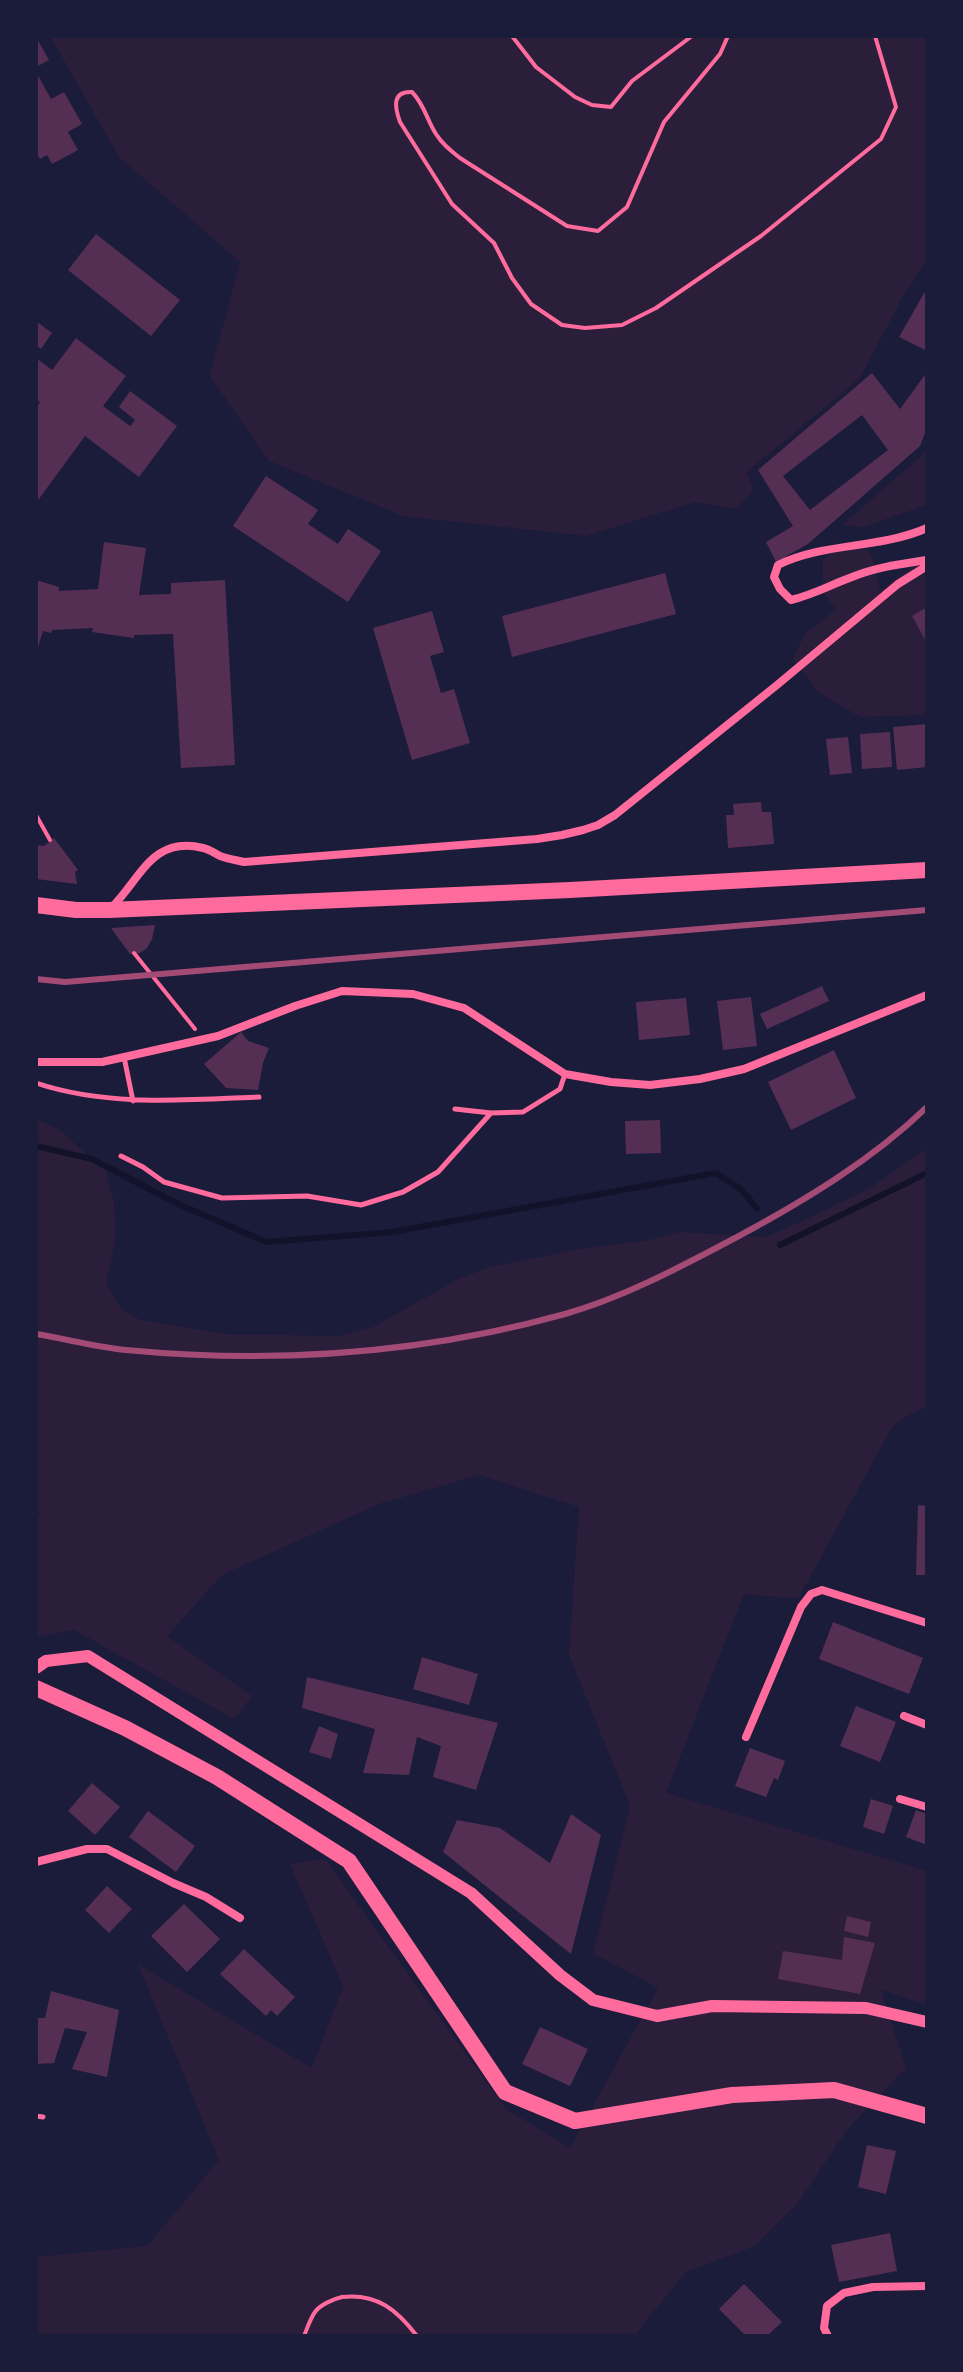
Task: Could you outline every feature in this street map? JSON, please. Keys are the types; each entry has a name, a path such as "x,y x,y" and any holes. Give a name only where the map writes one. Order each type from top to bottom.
{"main road":[{"path":"36,905 109,910 570,890 927,870"},
{"path":"36,1688 125,1728 217,1777 349,1861 505,2092 575,2121 732,2095 834,2090 927,2116"}],"street":[{"path":"927,528 910,536 876,544 808,554 789,560 778,565 774,577 791,600 887,566 927,563"},
{"path":"109,910 150,860 176,847 206,848 222,857 244,862 537,839 598,825 639,797 927,563"},
{"path":"36,1062 102,1062 218,1036 342,991 413,994 464,1008 565,1074 650,1085 700,1079 744,1069 927,995"},
{"path":"746,1737 801,1607 811,1594 822,1590 927,1623"},
{"path":"36,1668 46,1661 88,1656 471,1893 560,1975 593,2000 657,2016 712,2006 866,2008 927,2022"},
{"path":"904,1716 927,1725"},
{"path":"900,1799 927,1807"},
{"path":"36,1862 87,1849 107,1849 206,1897 240,1918"},
{"path":"828,2336 824,2328 827,2306 844,2293 873,2287 927,2286"}],"lane":[{"path":"124,1057 133,1101"},
{"path":"455,1109 491,1113 523,1112 560,1089 565,1074"},
{"path":"36,1083 133,1101 259,1097"},
{"path":"121,1156 164,1182 222,1198 307,1196 361,1205 403,1192 438,1172 491,1113"}],"path":[{"path":"512,36 536,67 575,97 592,105 611,107 632,81 692,36"},
{"path":"728,36 720,54 664,122 627,207 598,231 567,226 460,158 435,133 420,100 412,92 399,94 395,100 396,110 400,122 452,204 494,243 512,278 531,304 562,325 585,328 622,325 656,308 761,236 881,139 896,107 875,36"},
{"path":"36,815 50,840"},
{"path":"134,953 197,1031"},
{"path":"304,2336 315,2311 334,2299 356,2295 375,2299 403,2318 417,2336"}],"shaded area":[{"path":"50,36 927,36 927,260 902,298 860,378 747,472 753,490 737,509 695,502 586,536 403,516 269,461 210,376 240,262 119,157"},
{"path":"927,451 927,505 863,527 842,525"},
{"path":"844,546 865,547 873,558 880,591 927,555 927,715 860,717 818,692 793,659 805,633 836,610 824,593 822,560"},
{"path":"36,1119 60,1130 92,1159 104,1165 114,1201 115,1241 106,1284 122,1309 140,1320 225,1334 339,1336 373,1327 460,1278 491,1267 680,1232 766,1237 870,1188 927,1148 927,1407 903,1418 891,1429 798,1599 744,1594 666,1793 927,1871 927,2005 881,1990 906,2068 847,2130 798,2203 755,2246 686,2272 634,2336 36,2336 36,2257 147,2246 219,2160 138,1964 312,2068 343,1986 290,1864 325,1859 505,2108 570,2148 658,1988 593,1953 630,1806 569,1655 579,1507 479,1475 379,1504 222,1575 167,1636 252,1696 234,1719 74,1630 36,1637 36,1526 40,1513 36,1511"}],"building":[{"path":"36,37 49,60 36,67"},
{"path":"36,72 51,99 64,92 82,124 68,132 78,150 52,164 47,155 40,159 36,152"},
{"path":"96,234 180,300 151,336 68,270"},
{"path":"927,288 927,351 899,337"},
{"path":"36,321 52,333 41,349 36,345"},
{"path":"76,338 126,376 103,406 130,426 135,420 119,407 130,391 177,426 139,477 85,436 36,503 36,408 40,402 36,399 36,358 52,370"},
{"path":"927,372 927,428 920,446 808,544 776,562 766,542 793,526 758,470 872,373 900,409","holes":["862,415 888,450 810,510 783,476"]},
{"path":"266,476 318,510 308,524 338,544 348,529 381,551 348,602 233,526"},
{"path":"104,542 146,548 139,595 171,594 171,583 225,580 235,765 181,768 173,634 134,635 134,638 92,632 93,628 52,630 52,633 43,631 36,653 36,580 59,587 59,591 98,589"},
{"path":"665,573 676,614 512,657 502,616"},
{"path":"927,607 927,643 912,616"},
{"path":"432,611 444,652 430,656 441,693 454,689 470,743 412,760 373,628"},
{"path":"927,724 927,767 897,770 893,727"},
{"path":"890,732 892,767 862,769 860,734"},
{"path":"848,737 852,773 830,775 826,739"},
{"path":"761,802 762,812 771,812 774,844 728,848 726,815 734,815 733,804"},
{"path":"54,838 78,870 75,872 77,884 36,879 36,845 44,846"},
{"path":"155,925 147,948 130,954 111,928"},
{"path":"822,986 829,1001 767,1029 760,1014"},
{"path":"751,997 757,1046 723,1050 717,1001"},
{"path":"686,998 690,1035 639,1040 636,1002"},
{"path":"241,1032 248,1041 269,1048 258,1090 226,1088 204,1064"},
{"path":"834,1050 856,1098 791,1130 768,1082"},
{"path":"660,1120 661,1153 626,1154 625,1121"},
{"path":"918,1505 927,1506 927,1575 916,1575"},
{"path":"833,1622 923,1658 909,1694 819,1659"},
{"path":"422,1657 478,1674 469,1705 413,1689"},
{"path":"307,1677 498,1723 476,1790 433,1777 441,1746 417,1737 409,1775 363,1773 375,1729 302,1708"},
{"path":"856,1706 896,1722 880,1762 840,1746"},
{"path":"319,1726 338,1734 331,1759 309,1752"},
{"path":"750,1748 785,1761 778,1780 774,1778 766,1797 735,1786"},
{"path":"92,1783 120,1807 95,1835 68,1811"},
{"path":"871,1799 893,1806 884,1834 863,1827"},
{"path":"916,1810 927,1814 927,1845 906,1837"},
{"path":"148,1811 195,1846 176,1872 129,1837"},
{"path":"571,1814 601,1835 571,1954 443,1852 457,1820 500,1828 550,1863"},
{"path":"107,1886 132,1909 109,1933 85,1910"},
{"path":"184,1904 220,1939 187,1972 151,1936"},
{"path":"847,1916 871,1922 868,1937 844,1931"},
{"path":"844,1937 875,1943 860,1994 778,1979 783,1951 842,1960"},
{"path":"244,1949 295,1997 277,2016 271,2010 266,2016 220,1974"},
{"path":"51,1991 119,2010 107,2077 72,2069 87,2032 65,2028 54,2063 36,2064 36,2018 45,2018"},
{"path":"540,2027 588,2049 570,2086 522,2064"},
{"path":"867,2145 896,2151 886,2194 858,2187"},
{"path":"890,2233 897,2271 839,2282 831,2245"},
{"path":"744,2284 782,2322 767,2336 746,2336 719,2309"}],"waterway":[{"path":"36,1146 92,1159 178,1204 267,1242 392,1232 716,1173 742,1190 757,1209"},
{"path":"780,1245 927,1173"}],"railway":[{"path":"36,979 65,982 927,910"},
{"path":"36,1334 126,1350 237,1356 402,1347 511,1328 609,1299 737,1237 860,1162 927,1107"}]}
